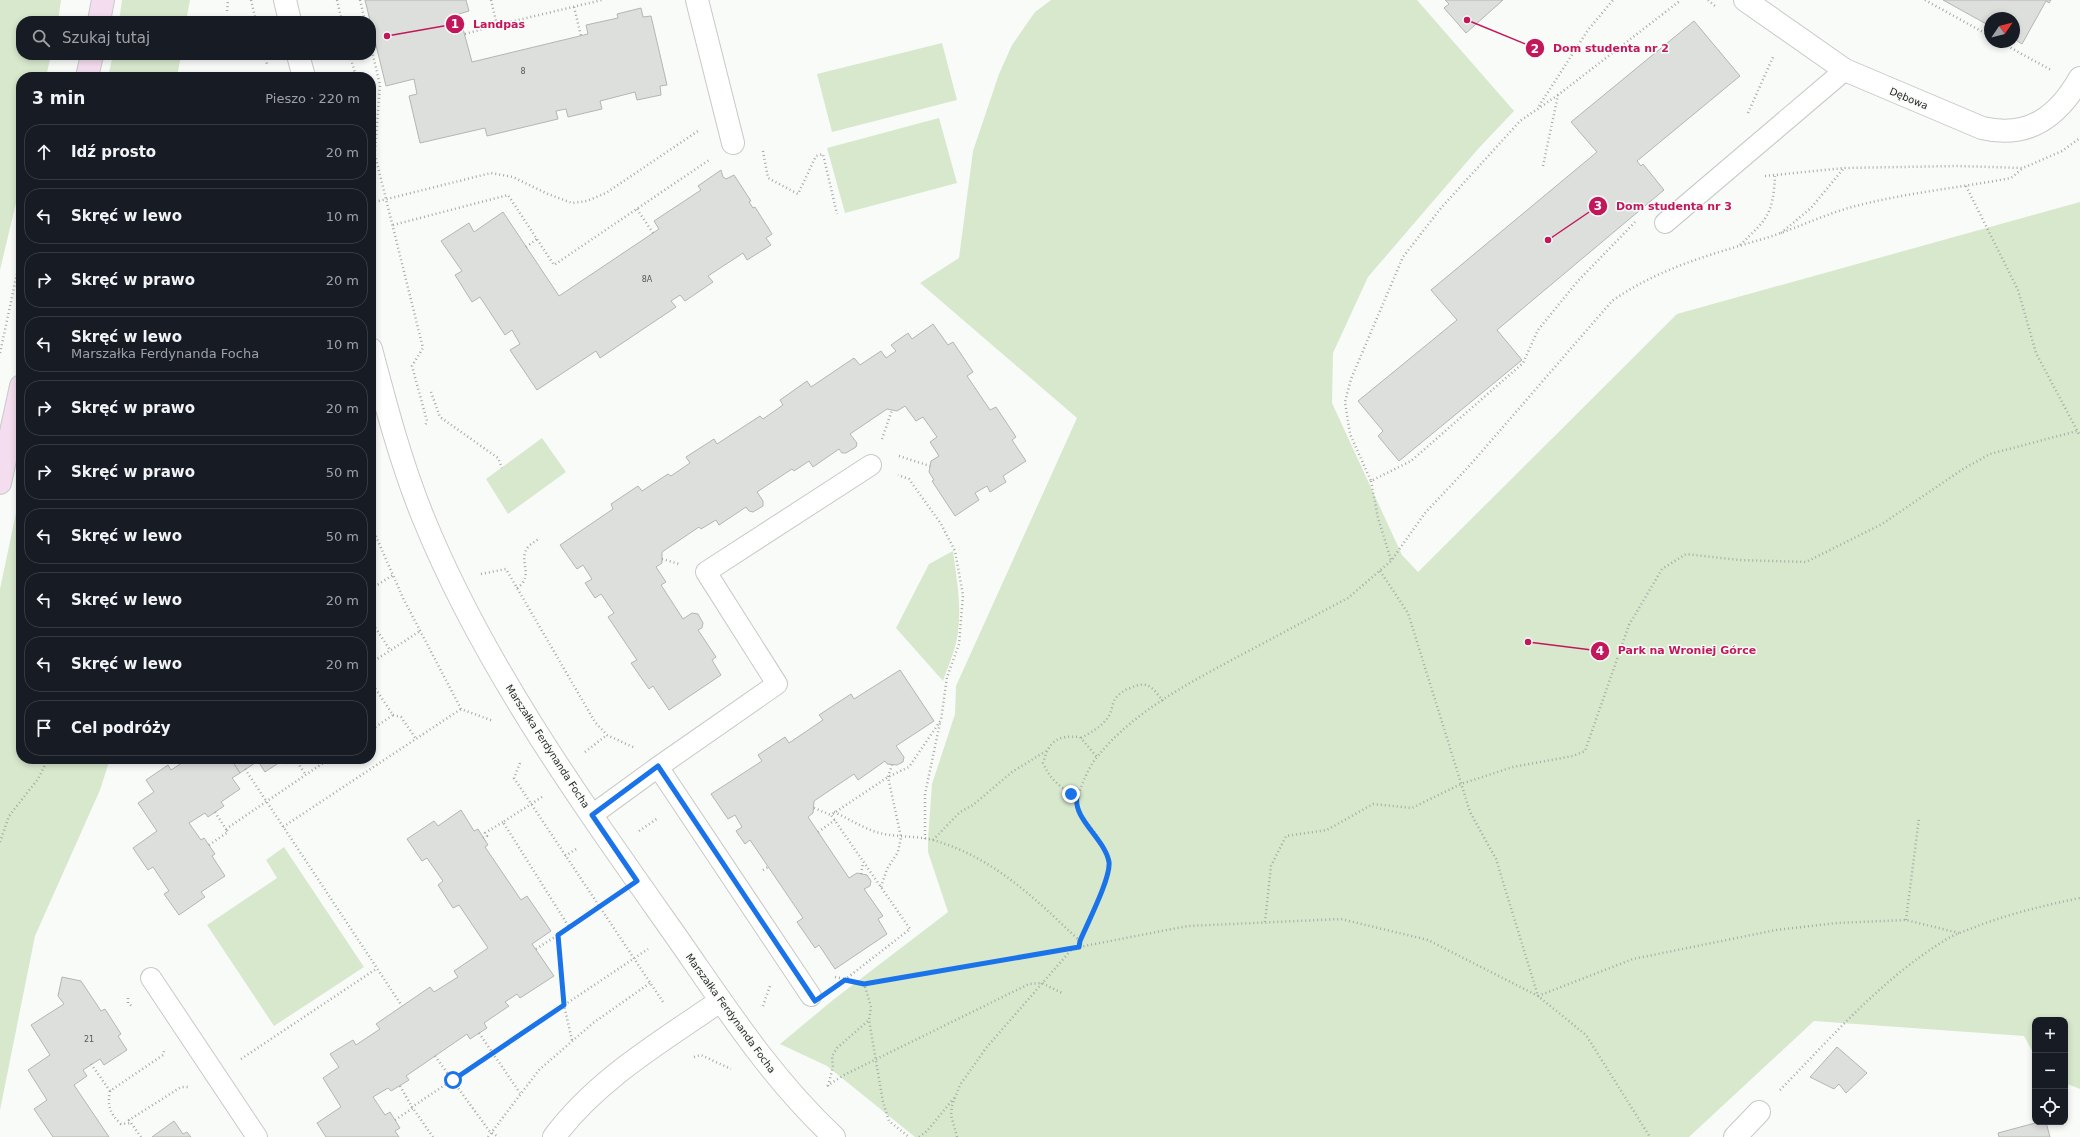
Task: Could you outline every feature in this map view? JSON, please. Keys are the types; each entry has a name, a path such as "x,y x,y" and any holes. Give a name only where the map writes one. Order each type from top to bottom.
{"street":[{"path":"100,16 103,0"},
{"path":"285,0 289,16"},
{"path":"697,0 733,143"},
{"name":"Dębowa","path":"1745,0 1846,70 1982,128 1998,132 2020,130 2037,124 2058,110 2078,81"},
{"path":"88,72 91,60"},
{"path":"299,60 303,72"},
{"name":"Marszałka Ferdynanda Focha","path":"376,368 391,425 421,510 454,585 505,680 592,815 720,1001 787,1090 834,1137"},
{"path":"0,483 16,409"},
{"path":"554,1137 566,1121 593,1093 619,1072 720,1001"},
{"path":"1735,1137 1759,1112"}],"lane":[{"path":"1666,222 1846,70"},
{"path":"592,815 658,766 777,684 706,572 871,465"},
{"path":"658,766 811,996"},
{"path":"151,978 257,1137"}],"path":[{"path":"227,11 228,0"},
{"path":"251,0 255,16"},
{"path":"337,0 341,16"},
{"path":"360,0 364,16"},
{"path":"491,0 497,26"},
{"path":"465,34 602,0"},
{"path":"1538,108 1592,25 1613,0"},
{"path":"1391,561 1378,518 1371,481 1350,434 1345,402 1351,380 1377,314 1403,257 1441,208 1515,127 1681,0"},
{"path":"1925,0 1984,33"},
{"path":"574,7 581,36"},
{"path":"1745,120 1786,28"},
{"path":"2012,48 2078,81"},
{"path":"351,60 355,72"},
{"path":"374,60 380,85 376,140"},
{"path":"1543,166 1558,95"},
{"path":"376,202 491,173 513,177 548,194 572,203 587,202 606,193 675,148 703,127"},
{"path":"1079,947 1080,941 1107,876 1109,862 1103,847 1078,810 1077,797 1097,757 1116,735 1163,700 1194,680 1348,598 1380,571 1391,561 1425,512 1472,464 1612,301 1634,286 1682,264 1779,234 1851,207 1898,197 2010,178 2023,168 2062,152 2080,138"},
{"path":"392,224 508,195 554,265 733,143"},
{"path":"764,155 768,178 798,194 816,156 823,154 837,214"},
{"path":"376,158 423,348 412,366 427,421 424,428"},
{"path":"1739,246 1769,214 1774,195 1774,177 1844,168 1958,166 2023,168"},
{"path":"1779,234 1811,208 1844,168"},
{"path":"1966,186 2018,290 2036,353 2080,436"},
{"path":"637,209 653,233"},
{"path":"1371,481 1411,461 1523,363 1538,330 1577,282 1637,219 1666,222"},
{"path":"526,247 537,239"},
{"path":"0,353 16,278"},
{"path":"431,392 440,417 498,458 502,468"},
{"path":"1265,922 1272,866 1286,836 1327,830 1373,804 1412,808 1461,784 1513,767 1573,756 1585,751 1629,625 1662,569 1686,554 1739,560 1806,562 1882,524 1963,469 1990,454 2077,431"},
{"path":"896,455 930,466"},
{"path":"871,465 909,479 941,524 955,551 963,595 959,644 947,677 941,720 925,794 925,839"},
{"path":"376,536 420,630 461,709 495,722"},
{"path":"517,588 525,583 525,557 528,546 540,538"},
{"path":"474,576 506,569 595,722 606,735 650,754 658,766"},
{"path":"1380,571 1408,613 1470,812 1496,858 1538,996"},
{"path":"376,586 393,575"},
{"path":"376,629 390,650"},
{"path":"376,660 420,630"},
{"path":"933,840 960,812 973,805 1012,772 1046,751 1055,741 1067,736 1081,738 1101,725 1109,716 1114,700 1128,689 1141,683 1147,684 1153,688 1163,700"},
{"path":"376,690 393,715 402,717 416,739"},
{"path":"283,827 461,709"},
{"path":"376,727 393,715"},
{"path":"831,815 888,776 909,766 941,720"},
{"path":"1081,738 1097,757"},
{"path":"1046,751 1042,763 1048,774 1066,790 1077,797"},
{"path":"488,1137 490,1132 539,1070 593,1023 650,984 514,778 520,762"},
{"path":"0,842 9,816 38,779 46,764"},
{"path":"298,764 306,775"},
{"path":"226,829 322,764"},
{"path":"881,887 898,852 900,837 888,776 892,765"},
{"path":"245,770 402,1006"},
{"path":"483,838 487,836 485,833 531,804"},
{"path":"811,996 815,1001 845,980 910,928 835,820 831,815 814,808"},
{"path":"209,845 228,832 215,812"},
{"path":"834,812 873,831 900,837 933,840 975,856 1005,874 1028,891 1080,941"},
{"path":"1906,920 1918,818"},
{"path":"818,832 835,820"},
{"path":"503,822 569,927"},
{"path":"861,874 863,862"},
{"path":"536,949 637,881"},
{"path":"1759,1112 1873,996 1913,963 1947,939 1959,933 2033,908 2080,898"},
{"path":"845,980 864,984 1079,947 1188,926 1341,919 1428,940 1538,996 1586,1036 1650,1137"},
{"path":"1538,996 1633,959 1776,930 1837,923 1906,920 1959,933"},
{"path":"395,1120 412,1107 673,932"},
{"path":"558,935 564,1005 572,1040"},
{"path":"957,1137 951,1115 955,1096 960,1085 986,1048 1073,948"},
{"path":"217,1075 376,969"},
{"path":"864,984 871,1007 869,1020 883,1102 889,1121 909,1137"},
{"path":"869,1020 838,1048 832,1056 833,1067 828,1086 844,1075 1014,990 1029,984 1042,984 1062,993"},
{"path":"479,1033 520,1094"},
{"path":"110,1091 163,1055 164,1050"},
{"path":"688,1060 701,1054 736,1072"},
{"path":"435,1056 490,1132 498,1137"},
{"path":"91,1064 110,1091 108,1102 111,1113 121,1124 131,1122"},
{"path":"400,1086 412,1107 433,1137"},
{"path":"141,1137 129,1120 180,1087 185,1087"},
{"path":"919,1137 927,1131 955,1096"}],"green space":[{"path":"0,0 61,0 59,16 16,16 16,60 50,60 47,72 16,72 16,203 0,270"},
{"path":"122,0 190,0 187,16 120,16"},
{"path":"1051,0 1417,0 1514,111 1478,149 1368,277 1333,353 1332,403 1402,555 1418,572 1677,314 2080,202 2080,1089 2068,1084 2068,1017 2032,1017 2032,1051 2024,1036 1814,1021 1689,1137 915,1137 827,1066 780,1044 833,1000 948,912 928,852 928,839 932,784 955,714 956,686 1077,418 920,283 959,258 973,151 999,74 1012,45 1035,12"},
{"path":"942,43 957,100 832,132 817,74"},
{"path":"112,60 180,60 178,72 109,72"},
{"path":"939,118 957,183 845,213 827,148"},
{"path":"542,438 566,472 508,514 486,479"},
{"path":"16,513 16,764 108,764 100,790 35,936 0,1110 0,589"},
{"path":"953,551 959,597 959,620 955,648 943,681 896,628 929,564"},
{"path":"284,847 364,967 274,1026 207,925 277,878 266,860"}],"building":[{"path":"365,0 466,0 469,11 459,14 472,62 588,34 586,25 618,18 617,14 641,8 643,17 651,16 667,85 660,86 661,95 637,100 635,92 600,101 602,109 568,117 566,109 556,111 558,119 487,136 485,128 420,143 409,96 417,94 414,79 386,86 376,45 376,16 369,16"},
{"path":"1445,0 1503,0 1466,33 1444,8 1449,4"},
{"path":"1943,0 2051,0 2049,3 2046,1 2022,44 2020,43 2020,12 1984,12 1984,23"},
{"path":"1694,21 1740,76 1637,161 1641,166 1643,164 1664,190 1497,330 1522,360 1399,461 1378,436 1383,431 1358,401 1457,320 1431,290 1597,152 1571,122"},
{"path":"721,170 723,177 726,179 734,175 751,201 749,202 753,208 755,207 772,234 766,238 771,245 747,260 743,253 708,276 713,282 685,301 680,295 671,301 676,307 600,358 596,351 537,390 510,350 520,344 512,330 505,335 480,297 472,302 455,275 462,271 441,241 469,223 474,232 503,212 559,296 659,229 654,221 701,190 698,186"},
{"path":"933,324 948,345 953,342 973,372 967,376 990,410 996,407 1016,437 1012,440 1026,461 1003,476 1006,482 990,492 987,486 975,493 979,500 955,516 932,481 934,480 929,472 931,461 939,456 930,442 937,437 923,417 916,421 905,406 897,411 887,409 850,434 857,443 856,447 846,453 842,453 839,449 813,467 809,461 794,471 792,469 757,492 763,501 763,506 753,512 749,511 746,507 719,525 716,520 701,529 699,527 662,552 662,563 656,567 666,582 661,585 683,619 692,613 698,614 703,623 702,628 698,630 716,657 712,660 721,675 669,710 653,686 649,689 631,663 637,660 608,617 614,613 601,594 595,598 585,583 592,579 583,565 577,569 560,545 613,509 611,504 638,486 642,491 668,474 671,476 690,463 686,457 714,439 717,444 760,416 763,419 783,405 780,400 807,381 811,387 854,358 860,365 881,351 886,358 896,351 891,345 908,333 912,339"},
{"path":"900,670 934,721 896,746 904,757 903,762 897,765 887,764 885,761 858,780 854,774 814,801 813,813 808,817 849,878 857,873 867,875 871,881 870,886 864,889 883,916 878,919 887,934 835,969 819,945 815,948 797,922 803,918 750,840 745,844 736,831 742,827 735,815 728,819 711,794 762,761 758,755 785,737 789,743 823,720 819,715 851,694 854,699"},
{"path":"180,764 234,764 240,773 232,778 240,789 221,802 224,806 208,817 205,813 189,823 201,840 204,838 215,854 212,856 225,876 201,892 205,897 179,915 164,894 169,891 153,867 148,870 133,848 157,831 138,803 154,792 146,780 168,765 171,770"},
{"path":"234,764 254,764 240,773"},
{"path":"260,764 277,764 265,772"},
{"path":"461,810 474,831 478,829 488,845 485,847 521,900 527,896 551,931 532,944 554,976 520,998 517,994 505,1002 509,1006 484,1023 487,1028 470,1039 467,1034 406,1076 409,1080 391,1091 388,1088 373,1097 385,1115 390,1112 400,1128 395,1131 399,1137 326,1137 317,1123 341,1107 323,1078 339,1067 330,1054 353,1040 356,1045 380,1029 376,1024 430,987 434,992 458,977 454,971 488,948 459,905 453,908 438,885 443,881 427,858 422,861 407,839 434,821 438,826"},
{"path":"62,977 81,981 101,1011 105,1009 121,1034 118,1036 127,1050 104,1065 100,1059 83,1070 87,1076 74,1085 109,1137 53,1137 34,1109 47,1100 28,1070 50,1055 31,1025 64,1004 58,996"},
{"path":"1837,1047 1867,1073 1846,1093 1839,1084 1834,1089 1810,1077"},
{"path":"174,1121 183,1134 187,1132 191,1137 152,1137"},
{"path":"2032,1124 2047,1125 2050,1137 1999,1137 1998,1133"}],"place":[{"name":"Dom studenta nr 2","path":"1467,20"},
{"name":"Landpas","path":"387,36"},
{"name":"Dom studenta nr 3","path":"1548,240"},
{"name":"Park na Wroniej Górce","path":"1528,642"}],"route":[{"path":"453,1080 564,1005 558,935 637,881 592,815 658,766 815,1001 845,980 864,984 1079,947 1080,941 1107,876 1109,862 1103,847 1078,810 1076,803 1077,797 1071,794"}]}
